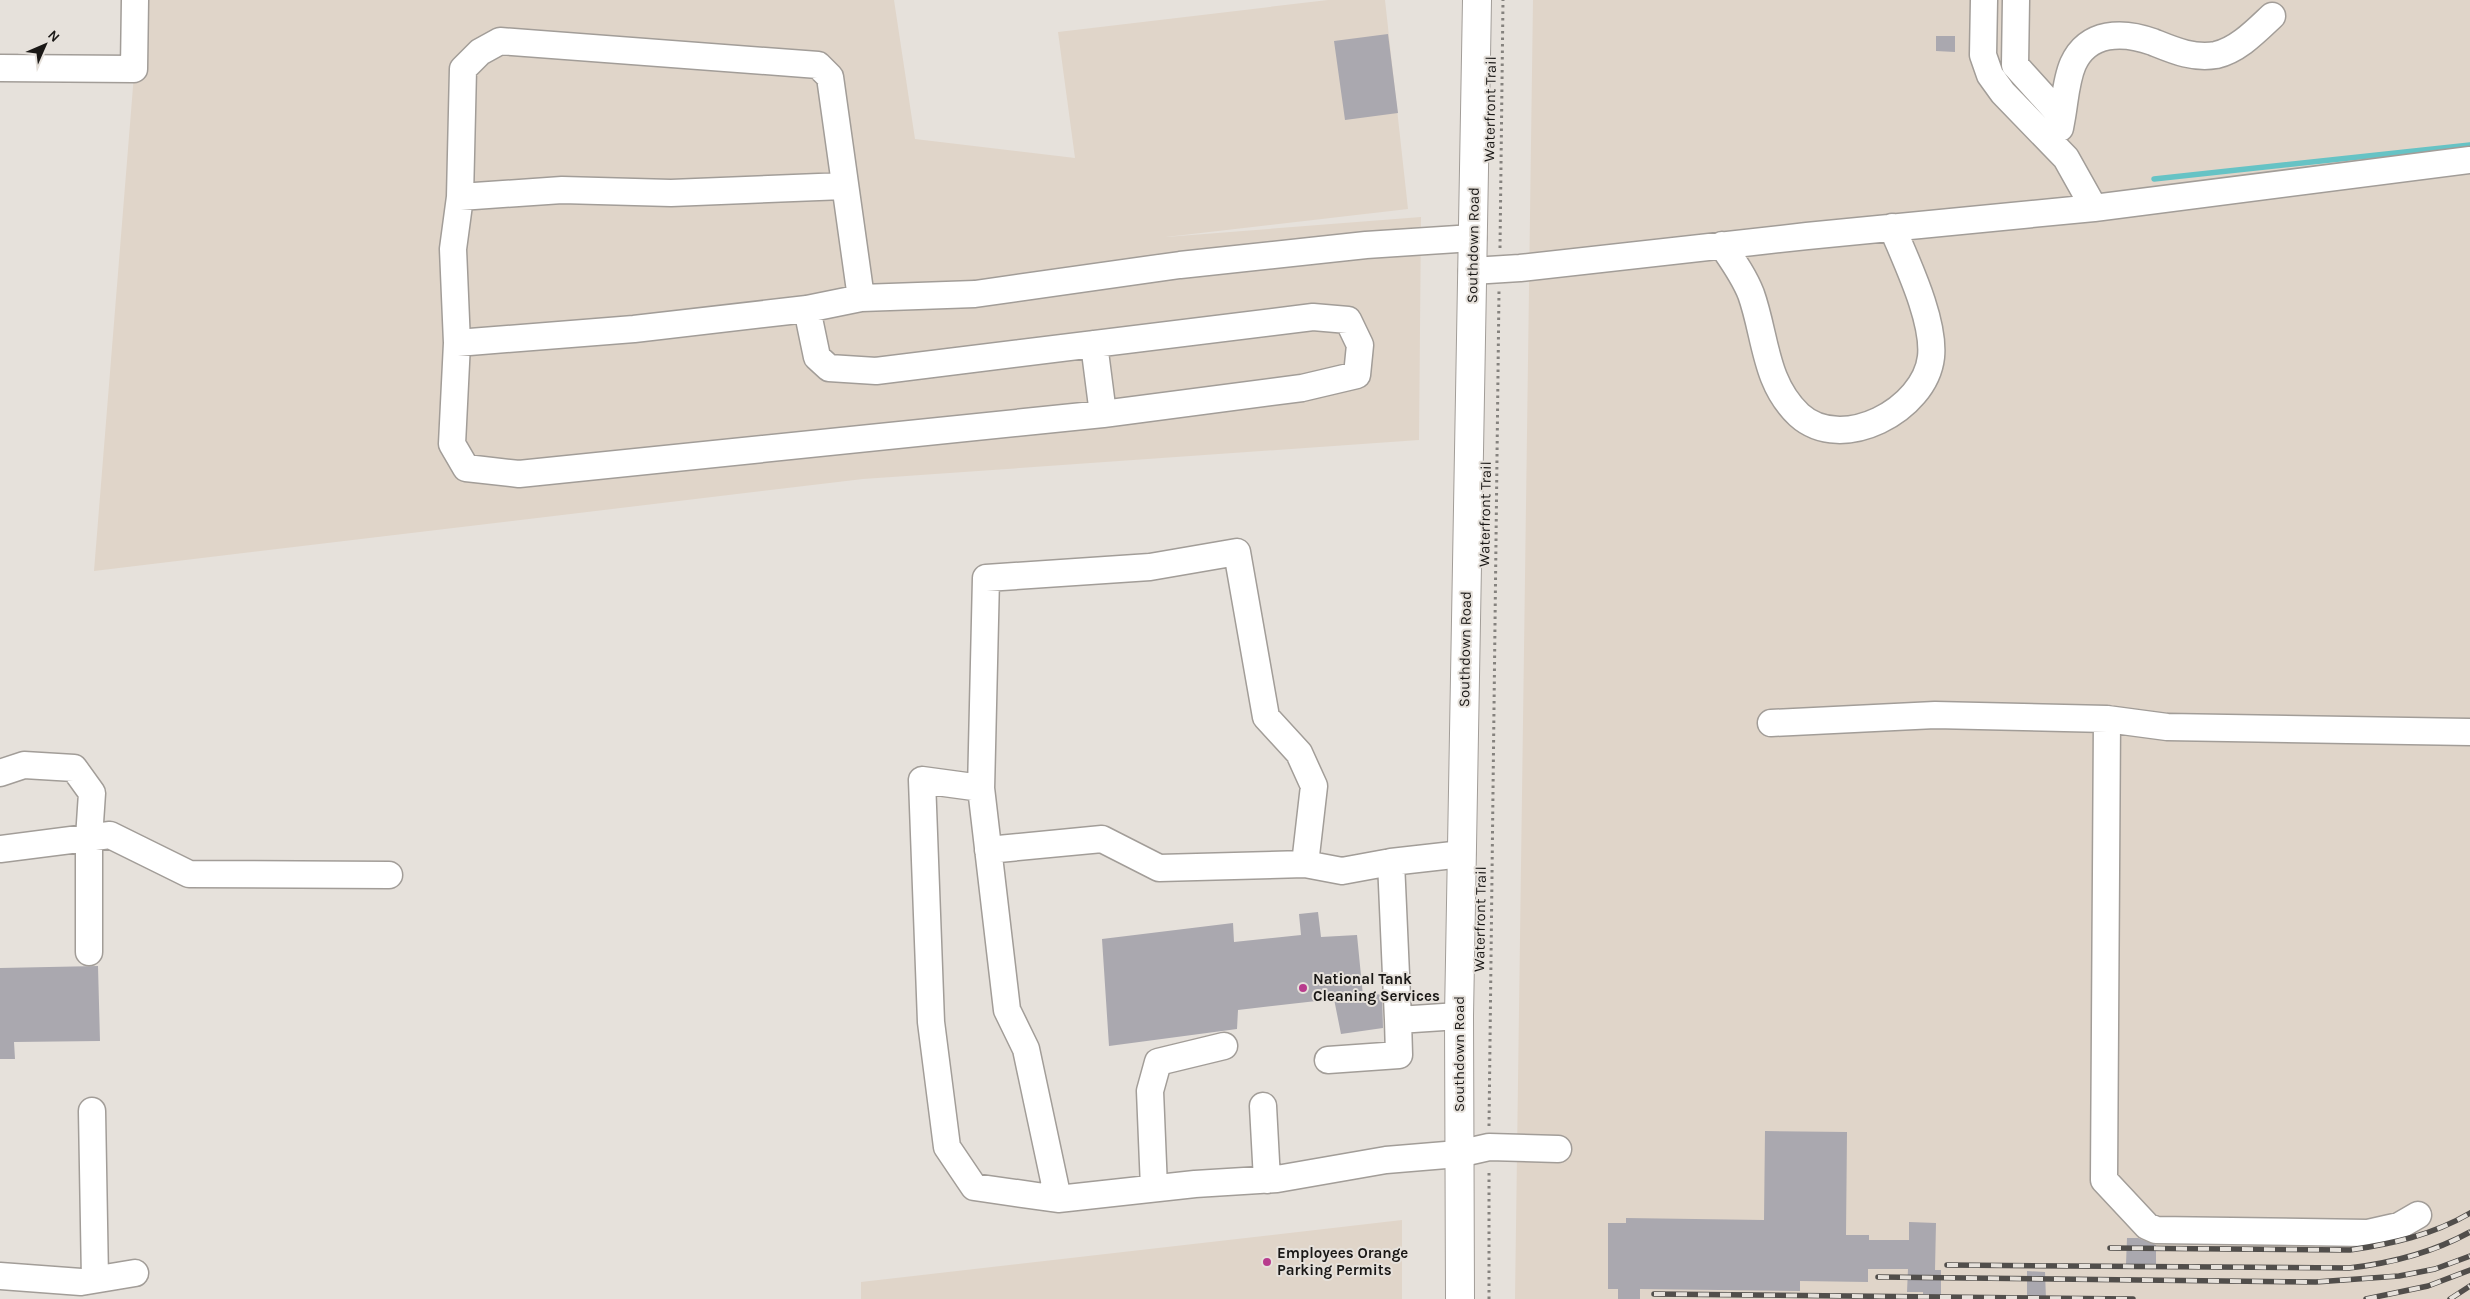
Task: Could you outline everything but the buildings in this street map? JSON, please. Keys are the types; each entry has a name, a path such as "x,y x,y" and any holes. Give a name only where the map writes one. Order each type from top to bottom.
{"main road":[{"name":"Southdown Road","path":"1460,1299 1459,1016 1477,0"}],"lane":[{"path":"0,68 134,69 135,0"},
{"path":"1984,0 1983,55 1990,76 2003,93 2069,162 2094,208"},
{"path":"2016,0 2015,65 2062,117"},
{"path":"2058,149 2062,117 2074,64 2088,45 2104,36 2118,34 2136,36 2185,54 2214,55 2235,47 2272,16"},
{"path":"807,309 817,357 829,368 876,371 1313,317 1348,320 1360,345 1358,375 1302,388 1103,414 519,474 466,468 452,444 457,343 453,249 460,197 463,69 480,52 500,41 818,64 830,77 861,298"},
{"path":"1472,271 1499,270 1892,227 2094,208 2470,160"},
{"path":"460,197 562,190 671,193 844,186"},
{"path":"1722,245 1738,269 1751,294 1772,376 1785,398 1799,415 1814,426 1852,429 1872,424 1906,402 1928,373 1931,355 1925,312 1892,227"},
{"path":"457,343 634,329 807,309 861,298 976,294 1180,265 1366,245 1473,238"},
{"path":"1094,344 1103,414"},
{"path":"1058,1199 1026,1049 1007,1010 981,790 986,578 1150,568 1237,552 1266,717 1299,753 1314,786 1305,864"},
{"path":"1771,723 1921,715 2107,719 2167,727 2470,732"},
{"path":"2107,719 2104,1180 2147,1226 2156,1230 2368,1233 2399,1226 2418,1215"},
{"path":"0,773 24,765 74,768 92,793 89,838 89,952"},
{"path":"981,790 922,780 931,1022 948,1148 974,1186 1058,1199 1154,1188 1267,1180 1386,1160 1458,1154 1489,1147 1558,1149"},
{"path":"0,850 110,835 189,874 388,874"},
{"path":"988,850 1102,839 1159,868 1305,864 1342,871 1392,862 1462,854"},
{"path":"1328,1060 1399,1055 1392,862"},
{"path":"1398,1020 1459,1016"},
{"path":"1154,1188 1150,1091 1158,1062 1224,1046"},
{"path":"1263,1106 1267,1180"},
{"path":"92,1111 95,1280"},
{"path":"0,1276 81,1282 135,1273"}],"path":[{"name":"Waterfront Trail","path":"1489,1299 1489,1147 1503,0"}],"shaded area":[{"path":"140,0 894,0 915,139 1075,158 1058,32 1328,0 1385,0 1408,209 1166,237 1421,217 1419,440 863,479 94,571"},
{"path":"1533,0 2470,0 2470,1299 1515,1299"},
{"path":"1402,1220 1402,1299 861,1299 861,1282"}],"waterway":[{"path":"2154,179 2470,145"}],"railway":[{"path":"2110,1248 2350,1250 2412,1238 2456,1221 2470,1213"},
{"path":"1947,1265 2349,1268 2411,1256 2441,1246 2470,1232"},
{"path":"1878,1277 2316,1282 2399,1276 2435,1269 2470,1256"},
{"path":"2366,1299 2428,1286 2470,1270"},
{"path":"2450,1299 2470,1286"},
{"path":"1654,1294 2133,1299"}],"place":[{"name":"National Tank Cleaning Services","path":"1303,988"},
{"name":"Employees Orange Parking Permits","path":"1267,1262"}]}
